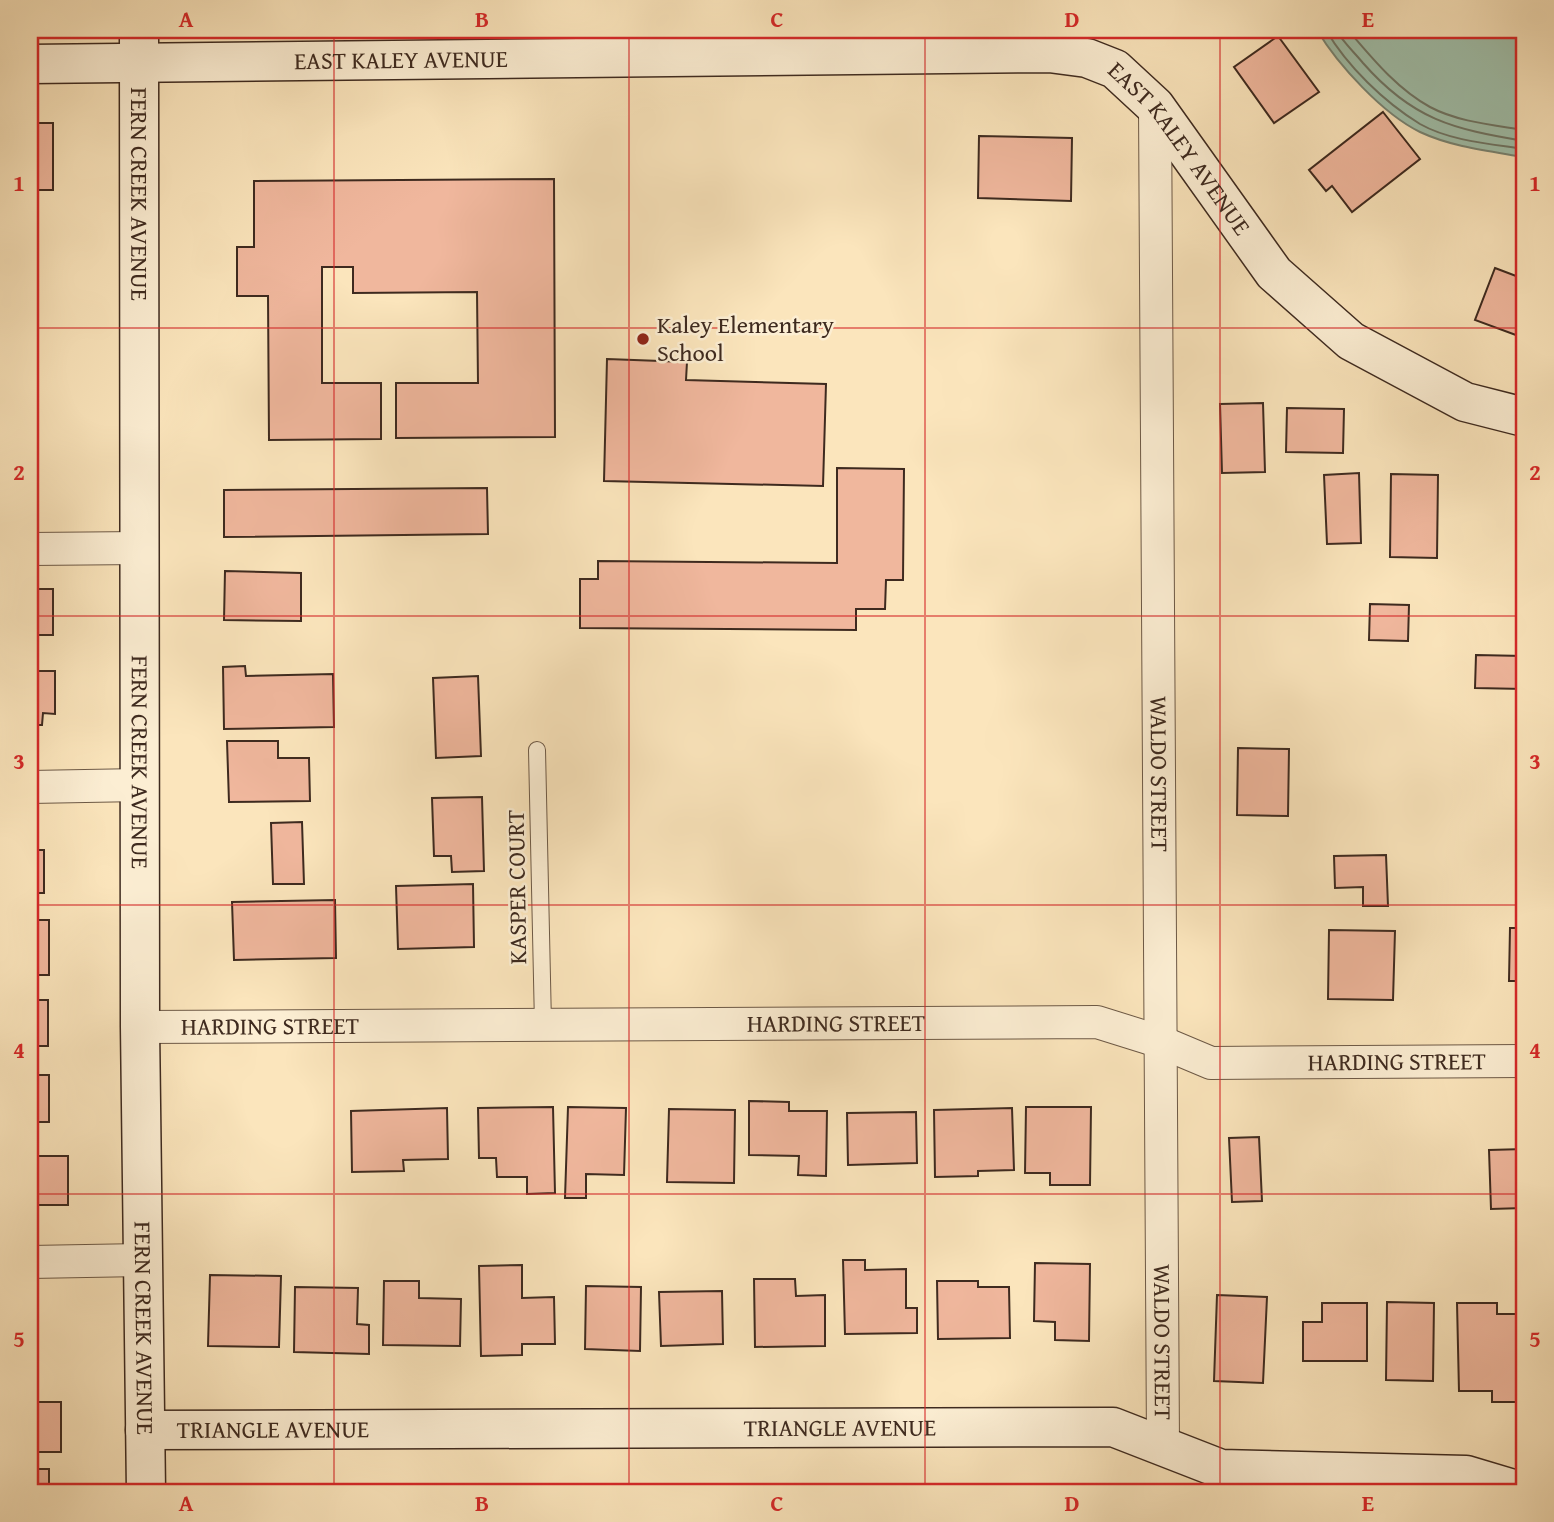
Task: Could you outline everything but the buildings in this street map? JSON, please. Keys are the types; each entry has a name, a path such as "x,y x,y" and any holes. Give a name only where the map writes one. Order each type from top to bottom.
{"street":[{"name":"EAST KALEY AVENUE","path":"30,64 139,46 989,42 1087,58 1115,69 1155,106 1222,204 1274,273 1351,341 1465,401 1524,417"},
{"name":"FERN CREEK AVENUE","path":"139,46 140,1027 146,1492"},
{"name":"WALDO STREET","path":"1155,106 1163,1444"},
{"path":"30,549 141,548"},
{"path":"30,787 140,785"},
{"name":"HARDING STREET","path":"140,1027 1097,1022 1161,1042 1211,1063 1524,1061"},
{"path":"30,1262 142,1260"},
{"name":"TRIANGLE AVENUE","path":"145,1430 1113,1427 1163,1444 1221,1469 1466,1475 1523,1492"}],"lane":[{"name":"KASPER COURT","path":"537,750 543,1024"}],"water":[{"path":"1317,30 1524,30 1524,157 1445,141 1406,124 1362,87"}],"place":[{"name":"Kaley Elementary School","path":"643,339"}]}
